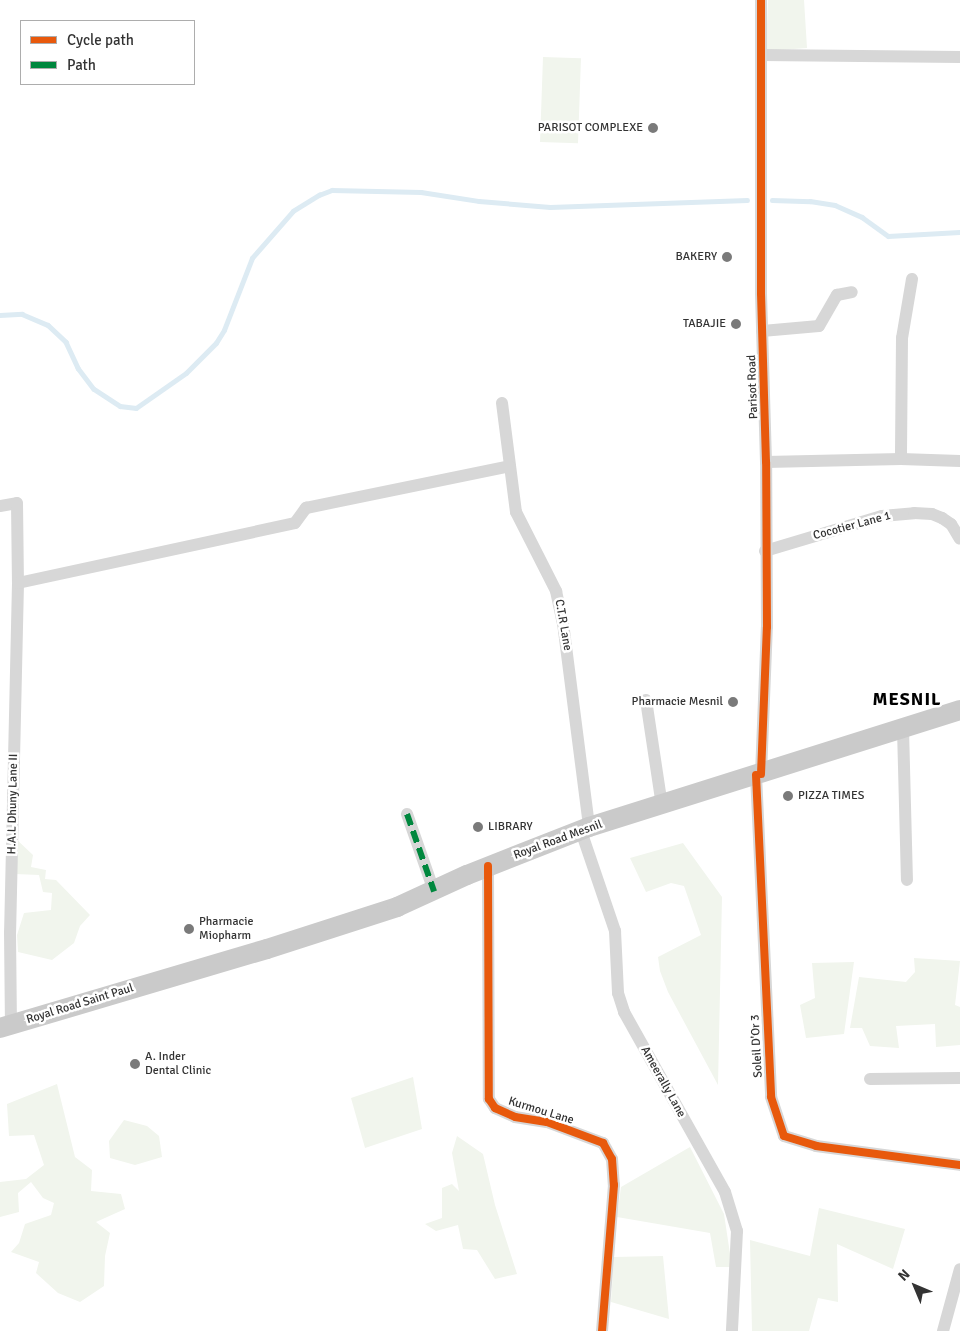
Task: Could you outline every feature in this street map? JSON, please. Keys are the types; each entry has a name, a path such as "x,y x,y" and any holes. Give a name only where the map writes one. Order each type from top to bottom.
{"main road":[{"name":"Royal Road Mesnil","path":"160,980 267,949 401,905 488,866 585,829 960,710"},
{"name":"Royal Road Saint Paul","path":"5,1026 160,980"}],"street":[{"name":"Parisot Road","path":"758,775 767,627 765,551 766,462 762,330 761,0"},
{"path":"762,55 960,57"},
{"path":"901,459 902,338 912,279"},
{"path":"762,330 820,326 837,295 852,292"},
{"name":"C.T.R Lane","path":"502,403 516,512 556,591 564,623 585,829"},
{"path":"766,462 901,459 960,461"},
{"path":"18,583 295,523 306,508 510,466"},
{"name":"H.A.L Dhuny Lane II","path":"0,506 17,503 18,583 11,922 5,1026"},
{"name":"Cocotier Lane 1","path":"765,551 882,516 914,512 932,514 942,518 951,524 960,539"},
{"path":"646,700 662,806"},
{"path":"903,729 907,880"},
{"name":"Soleil D'Or 3","path":"758,775 771,1097 784,1136 816,1146 960,1165"},
{"path":"407,814 434,891"},
{"name":"Ameerally Lane","path":"585,829 615,931 618,993 624,1012 725,1192 737,1231 732,1331"},
{"name":"Kurmou Lane","path":"488,866 488,1098 495,1108 515,1117 547,1122 603,1143 612,1159 614,1185 602,1331"},
{"path":"870,1078 960,1078"},
{"path":"943,1331 960,1269"}],"shaded area":[{"path":"768,0 804,0 807,48 766,51"},
{"path":"543,57 581,58 578,143 540,142"},
{"path":"15,838 33,855 31,867 46,870 45,879 56,880 90,915 80,926 74,943 52,960 18,952 17,935 24,913 51,910 52,893 43,892 39,875 15,874"},
{"path":"683,843 722,897 718,1085 668,992 660,971 658,957 701,935 684,886 671,883 646,892 630,858"},
{"path":"914,958 960,961 955,1005 960,1007 960,1045 936,1047 935,1024 896,1026 899,1048 870,1046 862,1028 850,1028 859,977 906,982 915,972"},
{"path":"854,962 844,1034 806,1038 800,1005 815,998 812,963"},
{"path":"413,1077 422,1129 365,1148 351,1098"},
{"path":"57,1084 75,1157 92,1170 91,1191 121,1194 125,1209 96,1222 110,1233 105,1256 104,1286 80,1302 58,1293 36,1273 39,1262 11,1252 19,1243 25,1224 51,1215 54,1203 43,1198 31,1182 18,1193 19,1212 0,1217 0,1182 26,1179 44,1165 34,1135 9,1136 7,1104"},
{"path":"124,1120 147,1126 159,1136 162,1157 135,1165 110,1158 109,1141"},
{"path":"457,1136 483,1154 495,1205 517,1274 495,1279 477,1250 463,1249 458,1225 436,1231 425,1224 442,1218 442,1188 452,1184 459,1191 452,1153"},
{"path":"690,1147 724,1214 732,1267 716,1267 710,1233 617,1217 621,1187"},
{"path":"819,1208 905,1229 893,1269 837,1244 838,1302 818,1298 809,1331 752,1331 750,1240 810,1256"},
{"path":"663,1256 669,1319 611,1302 614,1257"}],"waterway":[{"path":"0,315 22,314 48,325 66,342 78,368 94,389 120,406 136,408 186,373 216,343 224,330 252,258 293,211 319,195 332,190 421,192 479,201 550,207 747,200"},
{"path":"772,200 810,201 835,205 862,217 888,236 960,232"}],"marked path":[{"path":"407,814 434,891"}],"cycle path":[{"path":"761,0 761,293 766,462 767,627 761,774"},
{"path":"756,775 771,1097 784,1136 816,1146 960,1165"},
{"path":"488,866 489,1099 495,1108 515,1117 547,1122 603,1143 612,1159 614,1185 602,1331"}],"place":[{"name":"PARISOT COMPLEXE","path":"653,128"},
{"name":"BAKERY","path":"727,257"},
{"name":"TABAJIE","path":"736,324"},
{"name":"Pharmacie Mesnil","path":"733,702"},
{"name":"PIZZA TIMES","path":"788,796"},
{"name":"LIBRARY","path":"478,827"},
{"name":"Pharmacie Miopharm","path":"189,929"},
{"name":"A. Inder Dental Clinic","path":"135,1064"}],"district":[{"name":"MESNIL","path":"907,699"}]}
